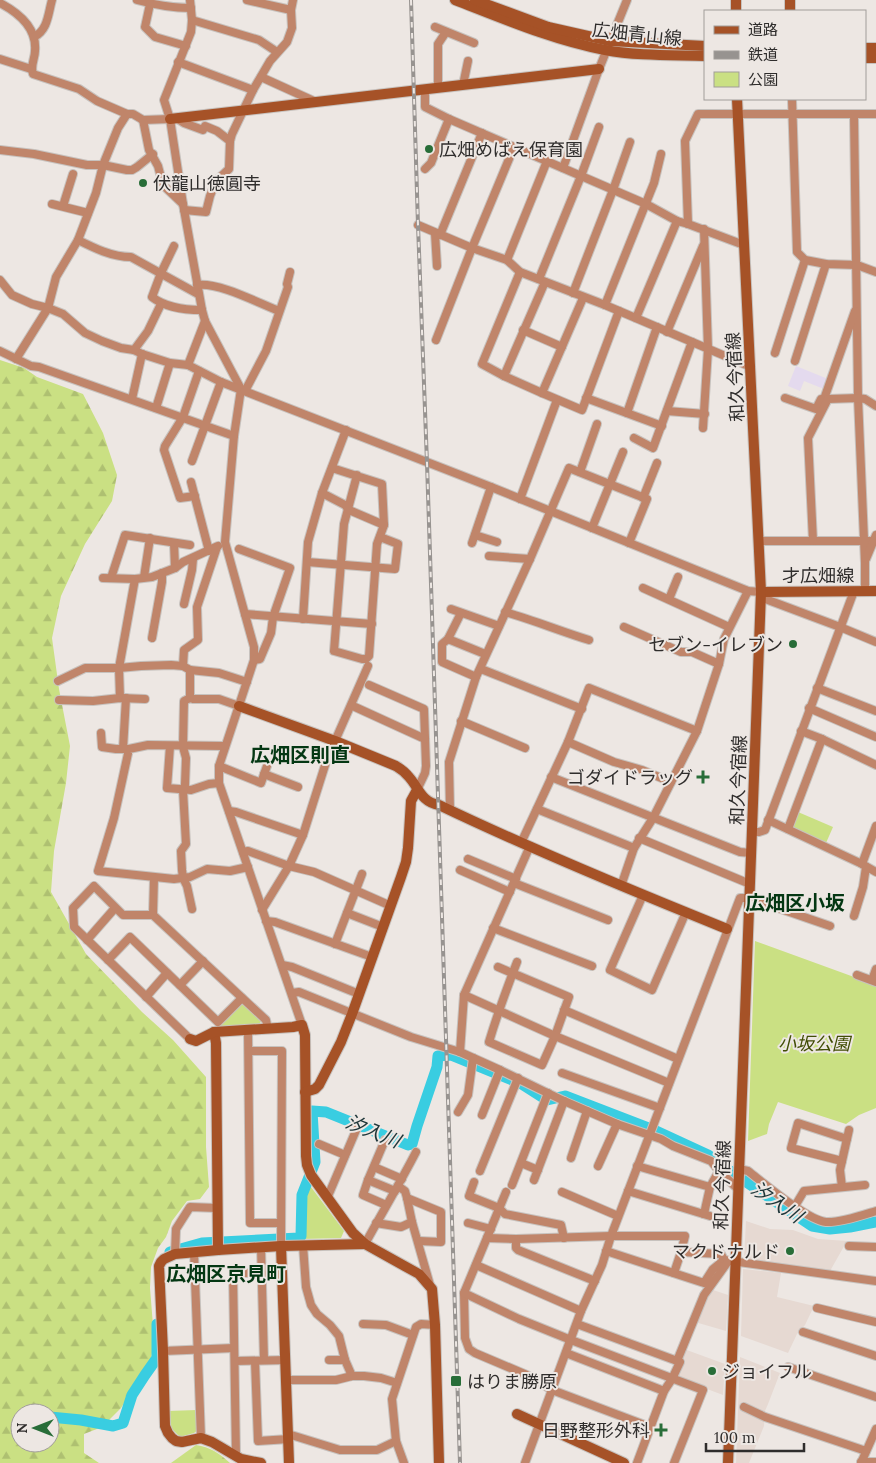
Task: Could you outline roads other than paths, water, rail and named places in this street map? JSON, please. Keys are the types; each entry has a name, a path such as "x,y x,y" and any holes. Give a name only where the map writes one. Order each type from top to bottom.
{"street":[{"path":"34,37 46,25 52,0"},
{"path":"137,0 173,8 191,4 192,20 190,32 164,100 174,119 183,207 202,310 205,321 243,390"},
{"path":"247,0 291,10"},
{"path":"143,120 149,150 153,154 158,166 163,185 183,207 206,212 216,181 229,169 230,141 253,90 270,61 287,42 292,28 291,10 293,0"},
{"name":"広畑青山線","path":"455,0 547,35 644,54 704,56"},
{"name":"広畑青山線","path":"474,0 548,27 608,46 704,46"},
{"path":"563,168 599,69 627,0"},
{"path":"0,3 21,16 29,26 34,37 35,51 31,68 33,74 79,89 96,101 127,114 134,114 143,120 174,119 599,69"},
{"path":"150,4 145,27 155,37 186,46"},
{"path":"192,20 259,40 278,52"},
{"path":"435,27 474,43"},
{"path":"438,88 438,44 446,32"},
{"path":"0,58 31,68"},
{"path":"463,85 468,61"},
{"path":"178,62 253,90"},
{"path":"261,77 316,102"},
{"path":"425,90 425,107 449,119 646,204 677,221 704,229 744,245"},
{"name":"和久今宿線","path":"728,1463 729,1261 739,1169 761,592 737,100"},
{"path":"792,100 797,252 805,260 826,264 857,265 876,272"},
{"path":"16,359 48,308 56,277 78,240 96,193 103,165 118,128 127,114"},
{"path":"688,224 685,140 698,114 876,114"},
{"path":"854,114 858,398 865,591"},
{"path":"174,119 203,130 205,126 217,131 230,141"},
{"path":"425,169 431,163 449,119"},
{"path":"504,376 599,127"},
{"path":"436,266 437,234 482,133"},
{"path":"573,293 630,142"},
{"path":"436,340 514,147"},
{"path":"0,150 34,154 87,166 103,165 132,170 153,154"},
{"path":"605,305 654,183 661,154"},
{"path":"507,260 548,161"},
{"path":"64,206 73,174"},
{"path":"52,204 88,213"},
{"path":"636,318 677,221"},
{"path":"418,225 472,248 507,260 520,272 605,305 750,367"},
{"path":"703,428 708,350 704,229"},
{"path":"78,240 122,257 131,257 198,294"},
{"path":"667,332 704,243"},
{"path":"174,246 152,297 161,304 202,310"},
{"path":"775,353 805,260"},
{"path":"795,361 826,264"},
{"path":"290,272 288,287 266,351 243,390 234,436 225,542 254,647 254,660 219,766 220,783 305,1036 306,1165 353,1233 365,1244 419,1274 432,1289"},
{"path":"520,272 482,364 504,376 582,410 619,311"},
{"path":"0,280 12,295 63,314 85,332 102,341 170,363 188,365 221,382 491,487 748,591 761,592 768,600 876,642"},
{"path":"197,285 207,284 279,311"},
{"path":"542,393 583,298"},
{"path":"134,350 148,331 161,304"},
{"path":"813,541 808,438 826,399 858,304"},
{"path":"188,365 205,321"},
{"path":"627,413 657,327"},
{"path":"523,330 562,346"},
{"path":"634,438 653,448 692,342"},
{"path":"0,351 31,366 39,367 132,399 234,436"},
{"path":"132,399 142,354"},
{"path":"156,408 170,363"},
{"path":"195,496 180,498 164,450 183,417 199,371"},
{"path":"192,462 221,382"},
{"path":"586,398 662,426"},
{"path":"786,398 816,409 821,399 858,398 865,399 876,406"},
{"path":"520,500 557,400"},
{"path":"667,411 705,414"},
{"path":"580,472 597,424"},
{"path":"303,619 308,542 322,493 346,430"},
{"path":"592,528 623,452"},
{"path":"643,498 657,463"},
{"path":"332,468 357,475 382,484 384,526 377,544 369,656 366,659 334,651 344,524 357,475"},
{"path":"450,810 449,762 476,677 569,468 647,499 629,543"},
{"path":"191,482 209,551"},
{"path":"491,487 474,539 497,542"},
{"path":"322,493 345,505 349,510 384,526"},
{"path":"190,545 125,535 107,578 135,579 152,577 175,568 183,562 225,542"},
{"path":"307,562 396,569 398,544 380,537"},
{"path":"144,577 150,538"},
{"path":"759,541 864,541 875,539"},
{"path":"865,563 875,539"},
{"path":"174,543 175,568"},
{"path":"190,698 185,648 198,640 199,599 217,547"},
{"path":"239,549 290,568 273,616 271,633 260,659 254,660"},
{"path":"488,556 530,559"},
{"path":"192,559 192,570 185,600 199,599"},
{"path":"152,638 162,573"},
{"path":"669,599 678,577"},
{"path":"135,579 119,668 126,749 114,818 98,871 166,879 190,877 207,870 248,868"},
{"path":"644,588 729,627"},
{"path":"622,886 634,848 653,818 697,731 719,664 724,638 748,591"},
{"path":"752,832 762,832 765,830 854,591"},
{"name":"才広畑線","path":"761,592 876,591"},
{"path":"451,609 499,626"},
{"path":"505,612 588,640"},
{"path":"461,613 448,639 442,644 442,662 476,677"},
{"path":"245,614 372,624"},
{"path":"624,626 681,652 692,652 719,664"},
{"path":"448,639 485,654"},
{"path":"58,681 85,668 142,666 186,668 220,673 247,682"},
{"path":"262,910 289,866 303,835 334,741 368,666"},
{"path":"480,668 582,709"},
{"path":"305,1092 315,1089 319,1085 341,1042 352,1014 406,862 411,801 425,773 424,709 369,685"},
{"path":"460,1052 464,996 515,881 537,809 568,742 589,688 697,731"},
{"path":"817,688 876,711"},
{"path":"192,909 182,870 182,851 186,844 183,790 185,785 186,758 183,747 184,701 190,698 219,699 396,766 404,771 417,790 428,801 622,886 727,929"},
{"path":"59,700 145,699"},
{"path":"355,707 425,738"},
{"path":"810,708 876,737"},
{"path":"461,721 525,748"},
{"path":"801,730 876,765"},
{"path":"101,733 102,747 116,749 148,745 183,747 225,746"},
{"path":"788,829 822,739"},
{"path":"568,742 614,762 642,770 671,782"},
{"path":"170,746 167,788 191,790 208,784 220,783"},
{"path":"219,766 261,783 268,764"},
{"path":"264,774 298,787"},
{"path":"551,777 740,852 751,853"},
{"path":"537,809 634,848"},
{"path":"229,811 303,835"},
{"path":"768,820 876,872"},
{"path":"854,916 863,887 864,865 876,826"},
{"path":"639,838 750,884"},
{"path":"243,852 248,851 289,866 314,872 391,906"},
{"path":"468,859 608,920"},
{"path":"460,870 510,892"},
{"path":"335,944 362,874"},
{"path":"152,915 154,878"},
{"path":"268,1029 266,1020 152,915 122,915 94,886 73,908 74,927 190,1039 196,1041 214,1032 268,1029 302,1025"},
{"path":"644,895 610,970 652,990 686,912"},
{"path":"525,1463 581,1311 602,1265 618,1216 740,898 750,898 830,926"},
{"path":"87,940 115,908"},
{"path":"348,913 383,927"},
{"path":"266,921 275,922 372,957"},
{"path":"493,928 592,966"},
{"path":"108,960 130,937 218,1022 242,998"},
{"path":"180,985 203,962"},
{"path":"498,967 513,973 569,997 542,1065 489,1042 498,1011 513,973 517,962"},
{"path":"282,965 292,967 359,994"},
{"path":"857,975 874,981 876,969"},
{"path":"146,997 167,973"},
{"path":"292,993 299,992 411,1037 460,1052 500,1070 549,1096 617,1124 650,1134 673,1146 711,1161 719,1171 738,1186"},
{"path":"464,996 669,1083"},
{"path":"564,1010 678,1059"},
{"path":"248,1030 250,1223 282,1223"},
{"path":"214,1032 216,1043 218,1250"},
{"path":"249,1051 282,1051 282,1246 289,1463"},
{"path":"458,1112 468,1095 473,1058"},
{"path":"482,1115 500,1070"},
{"path":"562,1074 660,1108"},
{"path":"480,1171 517,1080"},
{"path":"512,1185 549,1096"},
{"path":"534,1180 564,1102"},
{"path":"571,1158 587,1111"},
{"path":"842,1161 791,1148 798,1123 847,1139"},
{"path":"598,1166 617,1124"},
{"path":"328,1196 357,1128"},
{"path":"842,1187 840,1170 849,1130"},
{"path":"385,1140 363,1195 386,1206"},
{"path":"319,1144 345,1155"},
{"path":"365,1244 416,1152"},
{"path":"521,1163 538,1170"},
{"path":"637,1166 710,1187"},
{"path":"374,1167 405,1191 432,1289 435,1325 439,1463"},
{"path":"739,1169 748,1171 813,1218 827,1222 852,1218 876,1211"},
{"path":"628,1191 707,1215 710,1187 719,1171"},
{"path":"368,1180 399,1185"},
{"path":"474,1182 470,1196 499,1208 505,1214 561,1225 564,1238"},
{"path":"795,1206 804,1191 865,1185"},
{"path":"506,1192 464,1293 466,1338 469,1349 527,1375 552,1390 650,1428"},
{"path":"562,1192 618,1216"},
{"path":"408,1198 441,1212 441,1242 418,1241"},
{"path":"175,1254 176,1229 190,1207 217,1208"},
{"path":"376,1223 401,1227 412,1222"},
{"path":"468,1223 491,1228"},
{"path":"487,1238 684,1236 674,1273"},
{"path":"516,1239 516,1248 518,1250 595,1282"},
{"path":"261,1463 240,1460 212,1442 201,1438 182,1442 172,1438 168,1433 165,1426 159,1266 164,1259 175,1254 261,1247 365,1244"},
{"path":"303,1245 306,1287 311,1305 317,1314 339,1336 345,1360 352,1376"},
{"path":"850,1246 876,1247"},
{"path":"261,1247 264,1360"},
{"path":"606,1251 704,1283 713,1270 729,1261"},
{"path":"194,1252 201,1438"},
{"path":"681,1252 721,1254 729,1261 876,1281"},
{"path":"677,1361 704,1295 729,1261"},
{"path":"476,1266 581,1311"},
{"path":"240,1460 234,1348 234,1274 262,1273"},
{"path":"464,1293 519,1319 703,1390 674,1463"},
{"path":"816,1308 876,1322"},
{"path":"363,1324 386,1325 413,1334"},
{"path":"404,1463 396,1441 392,1399 416,1327 421,1324 435,1325"},
{"path":"577,1324 680,1362 664,1391 637,1463"},
{"path":"803,1332 876,1356"},
{"path":"163,1351 234,1348"},
{"path":"566,1353 664,1391"},
{"path":"235,1361 286,1360"},
{"path":"329,1360 345,1360"},
{"path":"255,1361 258,1440 288,1437 340,1450 377,1450 396,1441"},
{"path":"788,1367 876,1396"},
{"path":"286,1380 336,1380 352,1376 364,1376 382,1378 396,1383"},
{"path":"744,1408 765,1418 866,1451"},
{"path":"517,1414 624,1463"},
{"path":"876,1429 874,1441 866,1451 861,1463 876,1462"}],"waterway":[{"name":"汐入川","path":"170,1252 202,1243 299,1238 301,1236 302,1195 315,1162 312,1111 326,1112 408,1145 412,1144 437,1067 438,1056 451,1055 522,1084 547,1100 565,1096 656,1131 708,1155 812,1226 830,1229 876,1222"},
{"name":"汐入川","path":"60,1418 113,1426 123,1423 132,1395 157,1358 157,1324"}],"railway":[{"path":"411,0 460,1463"}],"place":[{"name":"広畑めばえ保育園","path":"429,149"},
{"name":"伏龍山徳圓寺","path":"143,183"},
{"name":"セブン-イレブン","path":"793,644"},
{"name":"ゴダイドラッグ","path":"703,777"},
{"name":"マクドナルド","path":"790,1251"},
{"name":"ジョイフル","path":"712,1371"},
{"name":"はりま勝原","path":"456,1381"},
{"name":"日野整形外科","path":"661,1430"}],"district":[{"name":"広畑区則直","path":"300,754"},
{"name":"広畑区小坂","path":"795,902"},
{"name":"広畑区京見町","path":"226,1273"}],"park label":[{"name":"小坂公園","path":"814,1043"}]}
